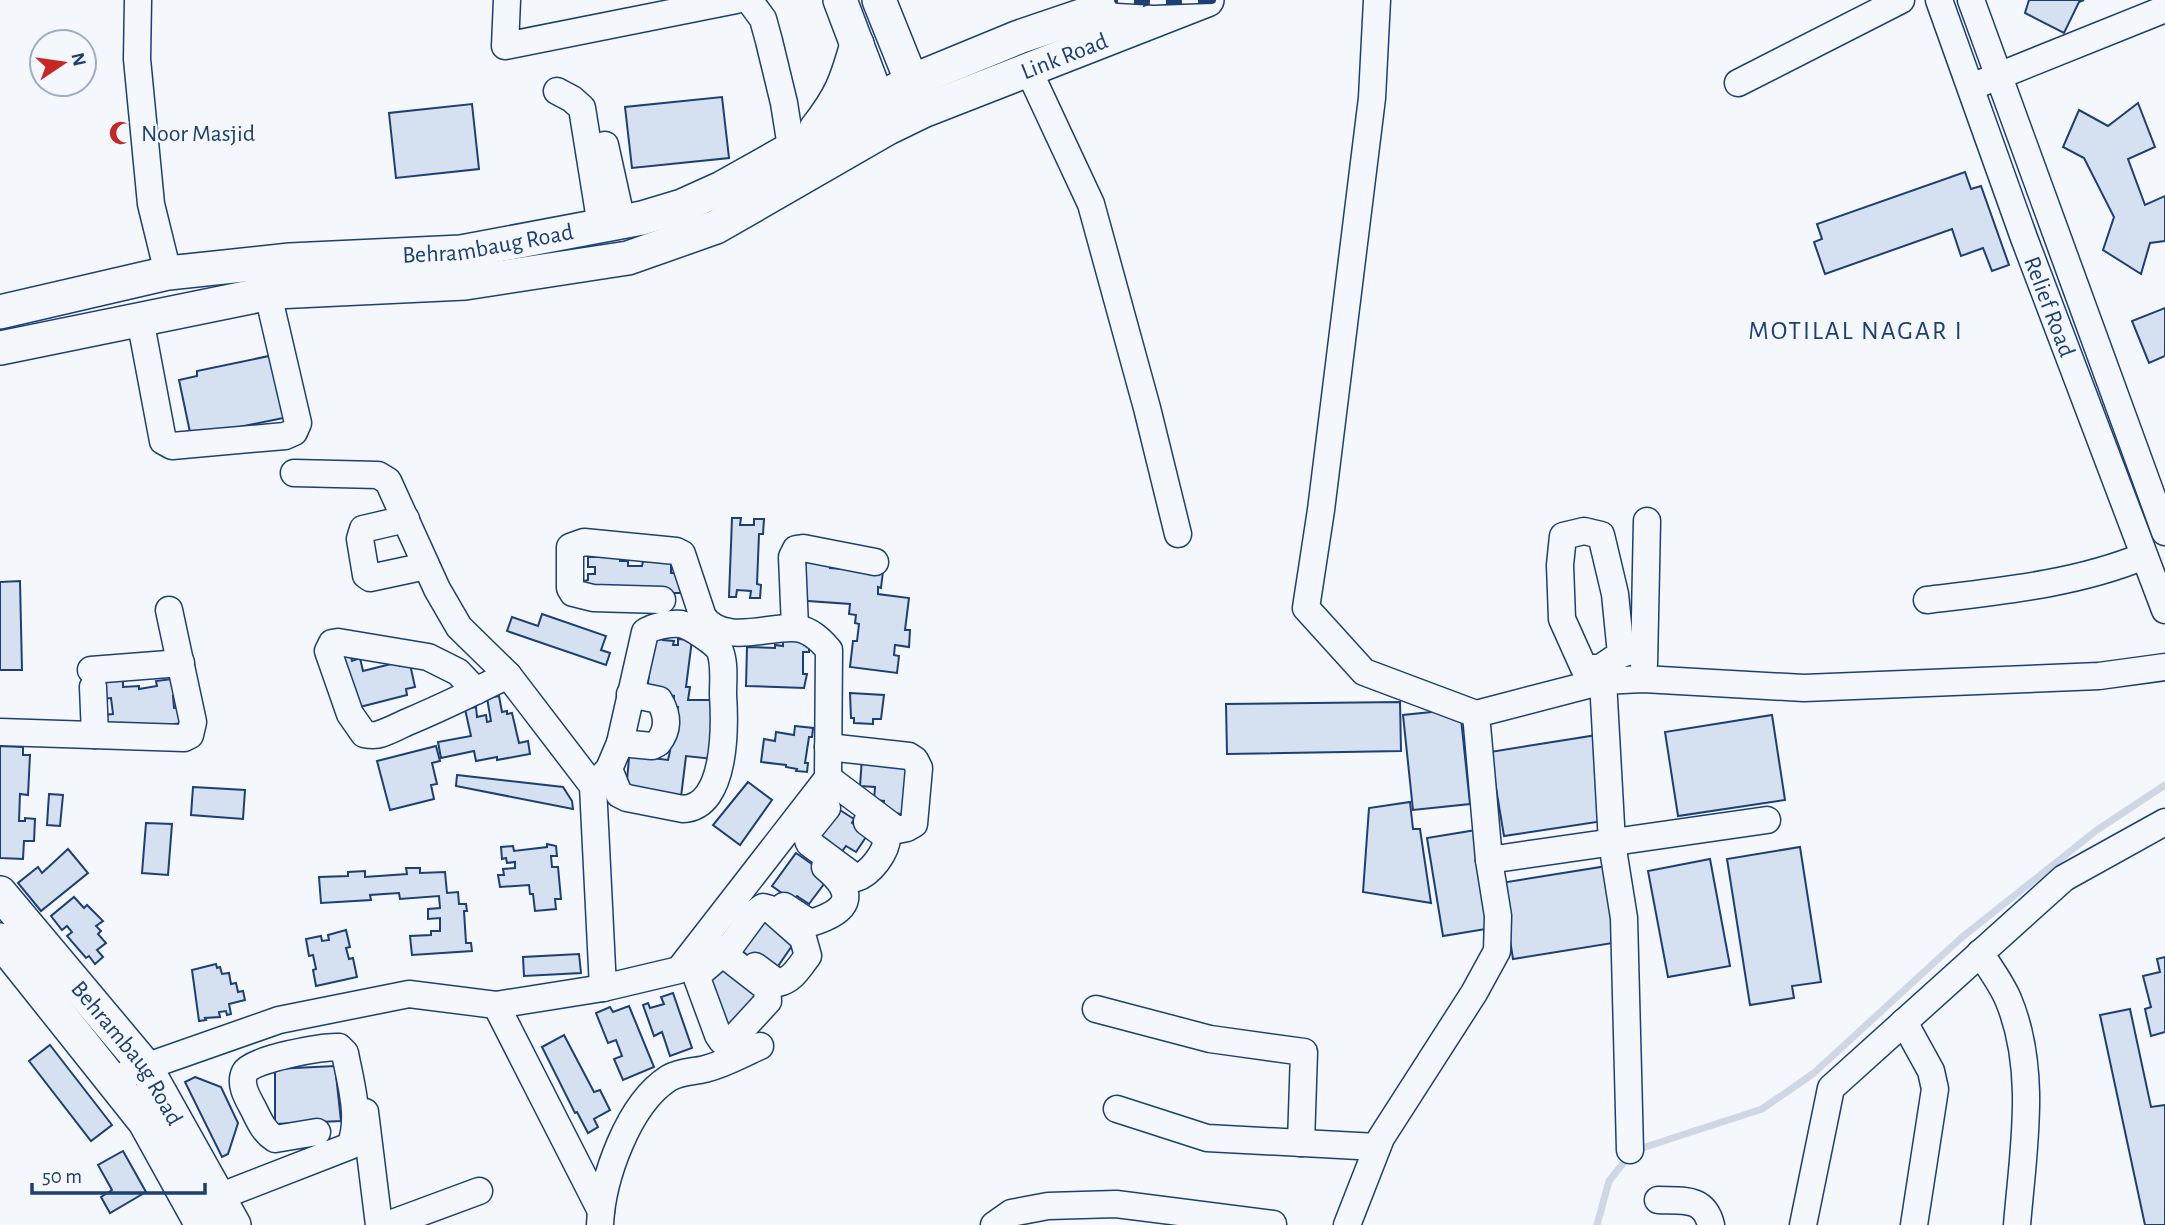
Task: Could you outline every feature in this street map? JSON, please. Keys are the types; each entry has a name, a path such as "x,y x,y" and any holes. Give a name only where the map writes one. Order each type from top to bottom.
{"main road":[{"path":"840,0 882,113"},
{"path":"879,0 918,96"},
{"name":"Link Road","path":"952,65 1019,37 1128,0"},
{"name":"Link Road","path":"918,96 1028,69 1207,0"},
{"path":"892,32 910,48 952,65"},
{"path":"801,142 834,106 845,86 857,44"},
{"name":"Behrambaug Road","path":"0,312 168,273 290,260 461,253 611,224 682,206 722,188 801,142 882,113 918,96 952,65"},
{"name":"Behrambaug Road","path":"0,348 268,294 465,283 628,258 716,227 882,113"},
{"name":"Behrambaug Road","path":"0,893 145,1066 204,1210"},
{"name":"Behrambaug Road","path":"0,940 145,1122 204,1210 234,1225"}],"street":[{"path":"138,0 137,59 150,204 168,273"},
{"path":"507,0 505,46 669,6 736,0"},
{"path":"749,0 763,19 784,103 801,142"},
{"path":"1377,0 1372,98 1321,510 1306,608 1364,672 1476,714 1603,681 1643,680 1804,688 2099,676 2165,667"},
{"path":"1738,83 1901,0"},
{"name":"Relief Road","path":"1939,0 2024,238 2165,610"},
{"name":"Relief Road","path":"1971,0 2165,532"},
{"path":"1970,87 2165,9"},
{"path":"1028,69 1091,204 1147,408 1178,534"},
{"path":"557,91 582,108 611,224"},
{"path":"597,109 611,224"},
{"path":"140,319 163,441 172,446 285,436 294,432 298,423 268,294"},
{"path":"294,473 378,475 388,481 426,566 459,627 508,675 601,778 627,798 691,809 701,803 717,778 725,730 722,660 715,643 680,624 648,629 642,635 620,743 601,778 603,988"},
{"path":"406,519 363,529 360,539 366,575 370,578 426,566"},
{"path":"1632,651 1647,521"},
{"path":"1632,651 1600,668 1584,668 1562,620 1560,565 1563,536 1584,531 1601,535 1615,594 1643,680"},
{"path":"111,1079 279,1020 409,994 496,1005 603,988 679,970 716,943 748,882 785,834 832,789 836,748 828,650 817,636 794,627 738,633 707,623 682,554 676,551 584,542 570,547 569,588 573,593 593,598 662,600"},
{"path":"794,627 792,557 796,549 803,548 875,562"},
{"path":"1927,600 2081,577 2112,569 2144,556"},
{"path":"0,732 184,738 190,735 193,722 169,610"},
{"path":"476,691 458,672 428,657 338,642 332,643 328,651 350,714 364,734 379,734 476,691 508,675"},
{"path":"95,735 92,678 181,663"},
{"path":"1603,681 1612,843 1624,918 1630,1150"},
{"path":"620,743 652,746 658,743 666,729 666,717 659,700 630,694"},
{"path":"1347,1225 1377,1147 1474,993 1497,951 1498,916 1489,860 1476,714"},
{"path":"832,789 897,830 914,824 919,768 915,760 909,756 836,748"},
{"path":"1489,860 1767,820"},
{"path":"1803,1225 1831,1088 2064,878 2165,822"},
{"path":"748,882 810,923 828,917 842,904 846,893 844,884 785,834"},
{"path":"1980,953 2008,998 2019,1031 2026,1088 2026,1119 2017,1225"},
{"path":"496,1005 600,1218"},
{"path":"1096,1009 1210,1039 1304,1052 1301,1143"},
{"path":"1904,1021 1931,1070 1935,1089 1914,1225"},
{"path":"355,1033 379,1225"},
{"path":"600,1218 609,1171 633,1118 653,1091 685,1071 726,1062 760,1046"},
{"path":"204,1210 350,1146 354,1136 355,1111 345,1053 340,1047 308,1050 250,1066 243,1074 243,1089 266,1133 275,1139 317,1132"},
{"path":"1117,1109 1207,1138 1377,1147"},
{"path":"387,1225 478,1191"},
{"path":"1658,1200 1694,1202 1708,1213 1711,1225"},
{"path":"994,1225 1011,1213 1036,1208 1116,1204 1273,1224"}],"building":[{"path":"2029,0 2084,0 2079,2 2064,33 2025,13"},
{"path":"722,97 729,158 632,168 625,107"},
{"path":"2138,103 2155,147 2128,159 2145,205 2165,196 2165,241 2150,243 2141,274 2103,250 2114,217 2084,158 2063,147 2079,110 2108,126"},
{"path":"472,104 479,169 396,178 389,113"},
{"path":"1965,172 1971,189 1981,186 2009,265 1992,271 1983,248 1961,256 1952,229 1825,274 1814,242 1822,239 1817,224"},
{"path":"2165,308 2165,356 2149,363 2132,321"},
{"path":"269,356 293,416 191,437 179,380 197,376 197,371"},
{"path":"732,518 741,518 740,525 754,525 754,519 764,519 763,534 759,534 757,584 761,585 760,598 750,598 751,591 737,590 736,597 729,597"},
{"path":"799,556 831,561 830,568 883,571 878,594 909,598 905,630 910,630 909,647 895,645 894,655 899,656 897,673 850,667 853,641 857,641 859,624 855,623 856,615 849,614 850,604 794,600"},
{"path":"588,557 620,557 620,561 628,561 628,566 642,566 643,561 680,564 671,565 671,573 679,573 688,593 584,593 584,581 588,580 588,574 595,574 595,567 588,567"},
{"path":"20,581 22,670 0,670 0,582"},
{"path":"542,614 606,636 601,650 610,653 606,665 507,631 512,617 538,626"},
{"path":"648,634 664,636 663,640 674,641 673,645 678,645 678,639 692,640 686,687 690,687 688,700 719,700 713,759 686,756 681,797 622,792 627,780 629,758 623,758 636,751 636,756 668,760 670,751 666,751 675,741 678,707 673,707 674,696 641,692 642,682 648,683 652,647"},
{"path":"806,638 809,652 803,652 803,674 807,674 804,688 746,686 747,647 775,648 775,645 783,646 783,640"},
{"path":"350,649 352,661 360,658 363,671 399,662 400,666 410,664 415,687 406,689 407,695 352,709 338,652"},
{"path":"180,678 182,696 173,696 174,708 183,707 184,723 101,731 100,715 113,714 111,698 101,699 100,682 123,679 123,687 139,686 139,689 157,686 156,681"},
{"path":"850,693 884,695 881,719 873,719 873,724 854,723 854,718 851,718"},
{"path":"499,696 502,712 512,713 519,743 528,741 530,754 476,761 474,751 441,758 438,742 471,736 465,709 476,707 477,717 486,715 487,722 491,721 487,698"},
{"path":"1400,702 1401,751 1227,754 1226,704"},
{"path":"1460,709 1470,804 1413,810 1403,715"},
{"path":"1772,715 1785,800 1678,816 1665,732"},
{"path":"795,726 813,728 805,763 808,763 807,772 796,771 797,769 786,765 761,762 764,739 775,741 776,732 794,735"},
{"path":"1597,735 1610,820 1504,836 1490,752"},
{"path":"0,746 23,747 23,755 30,755 28,795 20,794 19,821 25,821 25,818 35,819 34,841 24,841 23,859 0,858"},
{"path":"436,746 440,761 432,763 437,784 431,785 434,799 390,810 377,761"},
{"path":"862,758 913,763 909,815 894,813 882,817 884,801 874,800 875,787 860,786"},
{"path":"457,775 563,787 572,801 573,809 456,786"},
{"path":"748,782 772,800 740,845 713,825"},
{"path":"193,787 245,790 243,819 191,815"},
{"path":"49,794 63,795 60,826 47,825"},
{"path":"1410,802 1413,829 1420,829 1431,903 1363,892 1369,808"},
{"path":"832,805 854,819 852,823 868,834 856,852 846,846 840,854 811,833"},
{"path":"146,823 172,824 168,875 142,873"},
{"path":"1476,830 1492,928 1443,936 1427,838"},
{"path":"547,844 556,846 557,856 551,856 552,867 558,867 561,899 555,899 556,909 535,911 529,885 500,887 498,875 504,875 503,869 515,868 515,862 507,863 506,858 502,859 501,847 513,846 514,851 547,847"},
{"path":"1800,847 1821,982 1792,986 1794,998 1750,1005 1727,859"},
{"path":"68,849 88,873 41,911 18,883 38,867 42,873"},
{"path":"796,853 819,869 827,880 809,904 797,896 793,901 772,886"},
{"path":"1710,859 1730,966 1668,977 1648,871"},
{"path":"1607,866 1619,942 1513,959 1501,883"},
{"path":"406,868 420,868 420,873 445,872 447,893 458,892 459,904 466,904 466,943 471,943 472,951 412,955 410,936 431,935 431,931 440,931 440,918 428,919 428,909 440,908 439,896 400,899 399,893 370,895 371,900 321,903 319,877 348,876 348,872 365,871 365,877 407,874"},
{"path":"74,897 84,908 87,905 103,921 96,926 101,931 98,934 106,943 97,950 103,957 95,964 89,956 86,958 67,936 72,932 67,926 62,930 51,916"},
{"path":"764,913 796,940 776,969 760,965 738,948"},
{"path":"346,930 350,947 346,948 349,959 353,958 357,977 316,986 313,970 316,969 313,955 309,956 306,939 321,936 322,941 329,940 328,935"},
{"path":"579,954 581,973 524,976 523,957"},
{"path":"2165,957 2165,1032 2151,1036 2145,1009 2151,1007 2143,976 2160,972 2157,959"},
{"path":"718,961 762,1000 729,1035 708,975"},
{"path":"216,964 222,974 229,973 231,984 236,983 238,992 243,991 245,1000 229,1004 231,1014 227,1015 226,1011 219,1012 220,1017 199,1021 192,970"},
{"path":"673,993 692,1048 670,1056 662,1032 654,1036 643,1005 648,1003 650,1008 664,1004 661,997"},
{"path":"629,1006 654,1067 623,1080 614,1059 622,1056 616,1040 608,1043 596,1013 610,1007 613,1012"},
{"path":"2130,1009 2151,1107 2165,1105 2165,1225 2145,1225 2100,1015"},
{"path":"564,1035 594,1092 600,1090 610,1110 594,1119 598,1127 588,1133 542,1047"},
{"path":"50,1045 112,1125 91,1141 29,1061"},
{"path":"335,1066 341,1121 275,1124 275,1069"},
{"path":"195,1077 221,1087 238,1123 228,1154 222,1157 185,1082"},
{"path":"123,1151 146,1192 110,1213 101,1197 112,1190 98,1165"}],"waterway":[{"path":"1597,1225 1609,1181 1633,1151 1762,1109 1814,1073 1961,938 2097,830 2165,785"}],"railway":[{"path":"1118,0 1212,0"}],"place":[{"name":"Noor Masjid","path":"121,133"}],"district":[{"name":"MOTILAL NAGAR I","path":"1856,330"}]}
